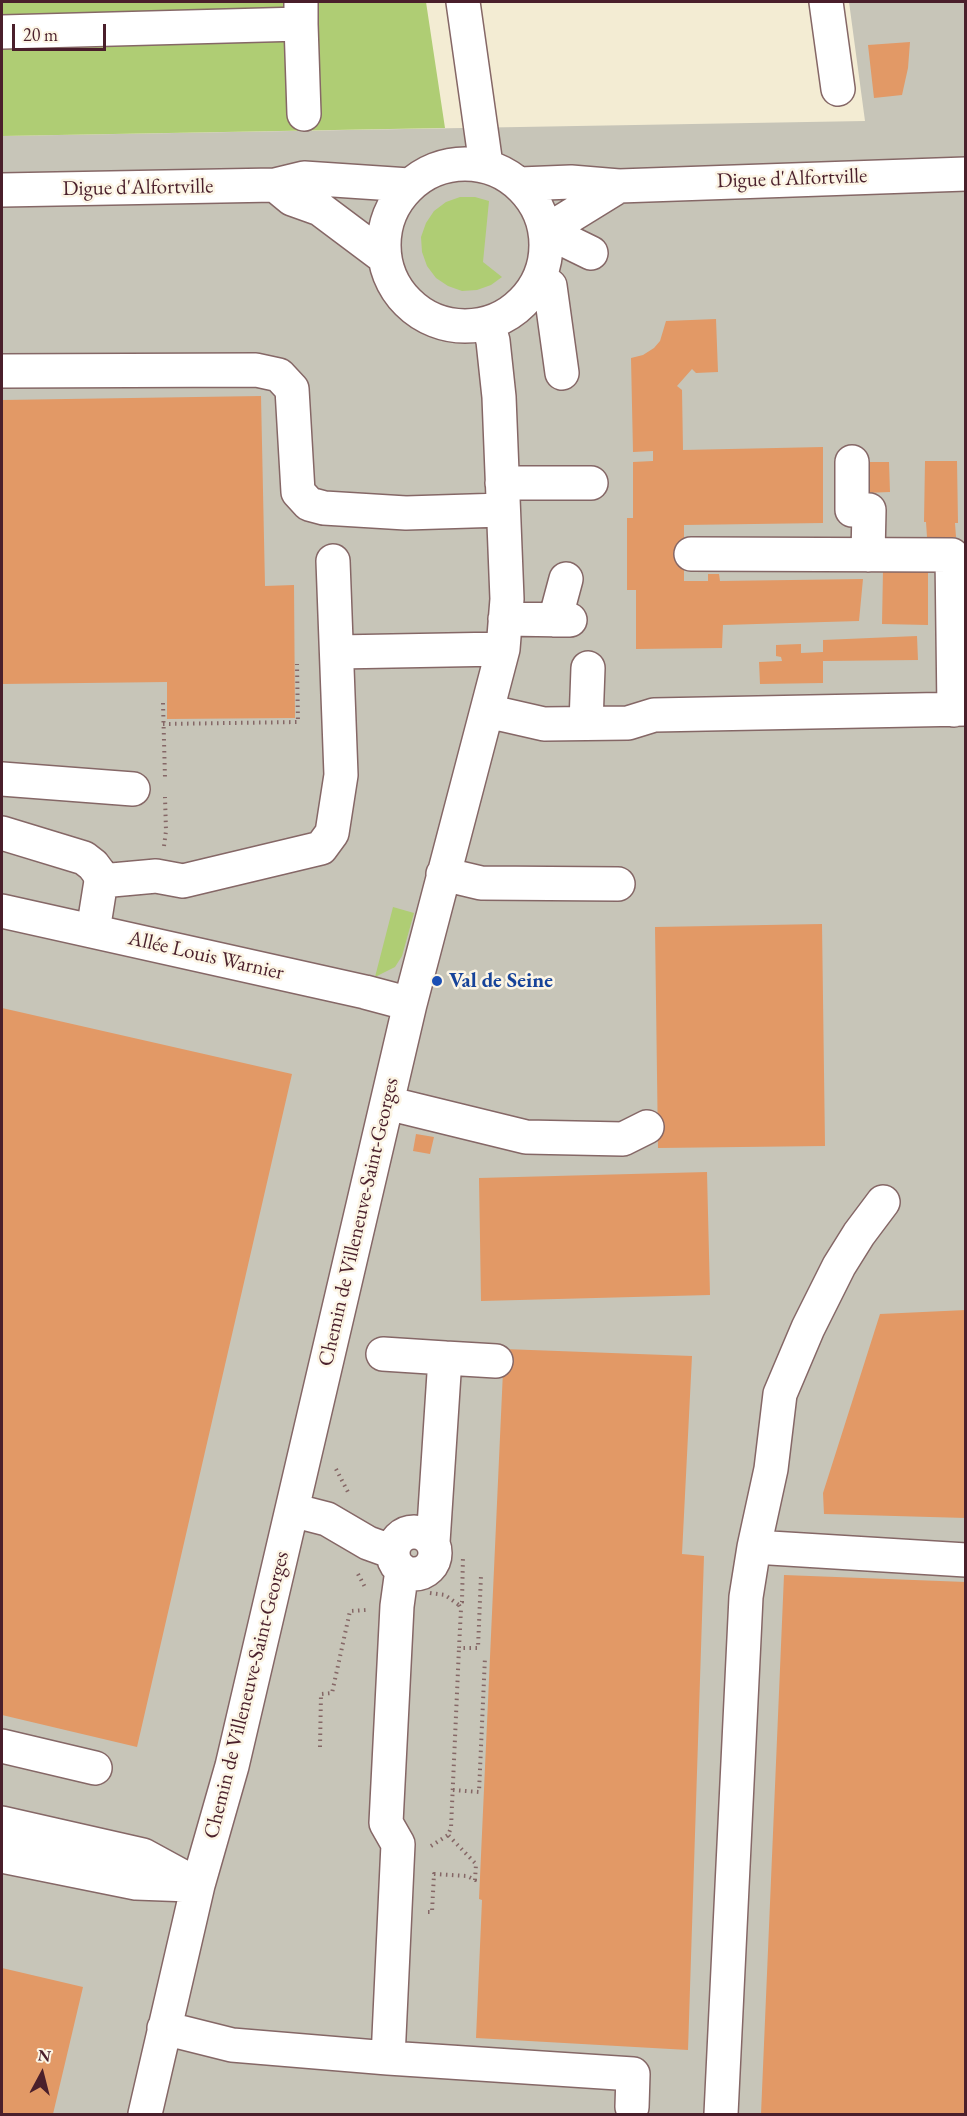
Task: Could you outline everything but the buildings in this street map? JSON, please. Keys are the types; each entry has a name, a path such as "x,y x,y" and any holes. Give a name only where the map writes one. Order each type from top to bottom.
{"street":[{"path":"463,2 486,165"},
{"path":"826,2 838,89"},
{"path":"2,32 301,13 304,114"},
{"path":"458,163 486,165 504,172 520,184 532,198 541,214 546,231 546,255 540,278 527,298 509,314 488,323 465,326 442,323 421,313 403,298 391,279 384,257 383,237 396,200 409,185 432,170 458,163"},
{"name":"Digue d'Alfortville","path":"520,184 571,182 619,186 966,174"},
{"name":"Digue d'Alfortville","path":"2,190 275,185 303,178 409,185"},
{"path":"275,185 292,199 320,210 384,257"},
{"name":"Digue d'Alfortville","path":"546,231 619,186"},
{"path":"546,231 591,253"},
{"path":"540,278 550,286 562,373"},
{"name":"Chemin de Villeneuve-Saint-Georges","path":"145,2115 198,1885 232,1766 410,1004 487,711 504,634 507,599 499,397 493,341 488,323"},
{"path":"2,371 256,370 279,375 292,388 298,492 309,504 324,508 406,513 581,484"},
{"path":"852,462 852,510 870,510 868,555"},
{"path":"487,711 544,724 628,723 654,715 960,710 959,550 868,555 691,555"},
{"path":"101,881 156,876 183,881 321,848 332,833 341,775 333,561"},
{"path":"337,652 504,634 563,620 566,579"},
{"path":"586,723 588,668"},
{"path":"2,778 133,789"},
{"path":"2,833 84,858 93,865 101,881 93,931"},
{"path":"443,874 481,884 618,884"},
{"name":"Allée Louis Warnier","path":"2,911 410,1004"},
{"path":"387,1103 526,1137 623,1139 647,1127"},
{"path":"721,2115 746,1598 754,1547 771,1469 780,1394 808,1328 839,1266 883,1202"},
{"path":"383,1354 496,1361"},
{"path":"292,1510 327,1519 415,1574 428,1569 435,1556 433,1542 445,1358"},
{"path":"754,1547 966,1560"},
{"path":"388,2058 398,1844 386,1822 397,1606 397,1561"},
{"path":"21,1742 95,1768"},
{"path":"2,1822 142,1855 198,1885"},
{"path":"2,1856 136,1883 198,1885"},
{"path":"164,2028 232,2045 633,2074 632,2108"}],"path":[{"path":"163,724 298,722 297,664"},
{"path":"459,1648 478,1648 482,1575"},
{"path":"425,1912 432,1912 434,1874 467,1876 475,1880 476,1864 448,1835 451,1828 453,1790 461,1609 459,1605"},
{"path":"453,1790 479,1792 485,1658"}],"shaded area":[{"path":"849,2 965,2 965,2114 2,2114 2,136 865,121"}],"green space":[{"path":"2,2 426,2 445,128 2,136"},
{"path":"460,197 475,197 489,201 483,262 502,277 491,285 477,290 462,291 436,278 427,266 422,252 421,237 434,211 446,202"},
{"path":"393,907 414,913 402,956 395,967 375,977"}],"place":[{"name":"Val de Seine","path":"437,981"}]}
